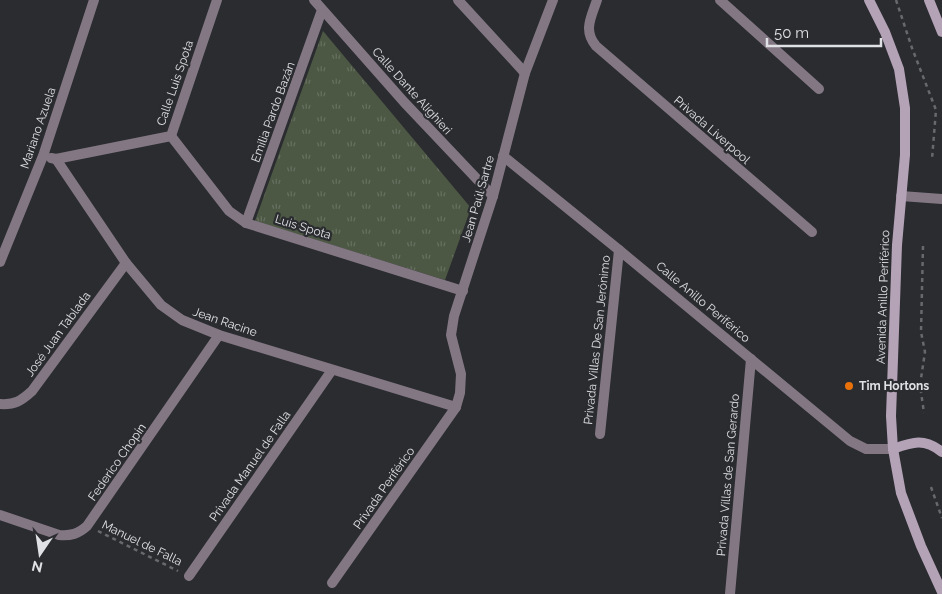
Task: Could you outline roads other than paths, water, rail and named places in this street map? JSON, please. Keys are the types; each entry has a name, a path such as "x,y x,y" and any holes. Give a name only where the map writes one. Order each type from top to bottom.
{"street":[{"name":"Mariano Azuela","path":"0,262 43,156 94,0"},
{"name":"Calle Luis Spota","path":"43,156 56,160 171,136 217,0"},
{"name":"Calle Dante Alighieri","path":"314,0 404,102 493,196"},
{"path":"458,0 525,73"},
{"name":"Jean Paúl Sartre","path":"456,408 460,393 461,374 451,335 454,316 493,196 525,73 553,0"},
{"name":"Privada Liverpool","path":"597,0 588,30 589,38 596,46 812,232"},
{"path":"720,0 819,89"},
{"name":"Avenida Anillo Periférico","path":"869,0 885,32 898,69 904,100 905,155 897,245 891,416 893,449 901,493 921,546 942,592"},
{"path":"929,0 942,32"},
{"name":"Emilia Pardo Bazán","path":"246,223 322,10"},
{"name":"Luis Spota","path":"171,136 228,211 246,223 463,291"},
{"name":"Calle Anillo Periférico","path":"503,156 850,441 866,449 893,449"},
{"name":"Jean Racine","path":"56,160 126,263 161,305 182,320 220,335 456,408"},
{"path":"901,196 942,198"},
{"name":"Privada Villas De San Jerónimo","path":"600,434 619,250"},
{"name":"José Juan Tablada","path":"0,404 11,405 20,402 32,391 126,263"},
{"name":"Federico Chopin","path":"0,515 59,535 69,536 78,533 87,526 220,335"},
{"name":"Privada Villas de San Gerardo","path":"730,594 751,359"},
{"name":"Privada Manuel de Falla","path":"189,576 332,370"},
{"name":"Privada Periférico","path":"332,582 456,408"},
{"path":"893,449 922,442 934,446 942,452"}],"place":[{"name":"Tim Hortons","path":"849,386"}]}
